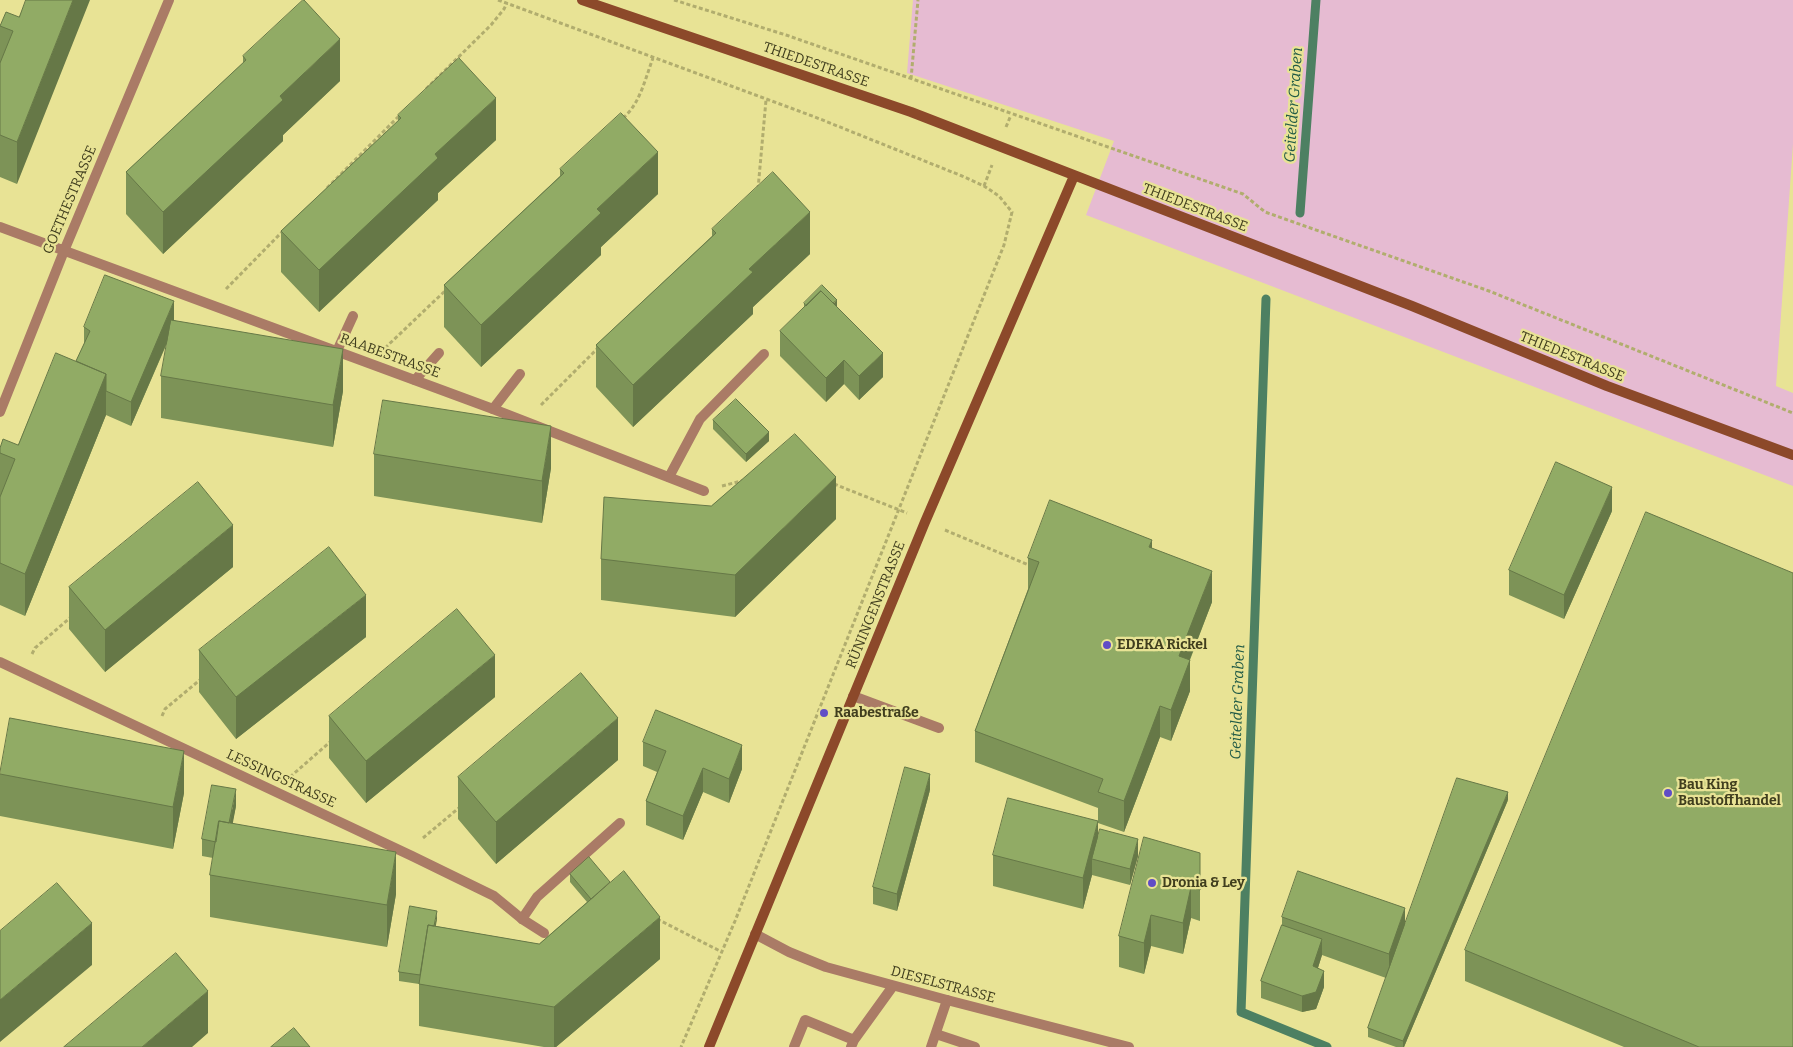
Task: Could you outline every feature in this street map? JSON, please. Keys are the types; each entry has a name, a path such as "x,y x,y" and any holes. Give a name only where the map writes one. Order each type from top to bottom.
{"street":[{"name":"GOETHESTRASSE","path":"0,412 64,251 169,0"},
{"name":"THIEDESTRASSE","path":"582,0 892,105 1412,306 1608,386 1793,456"},
{"name":"RÜNINGENSTRASSE","path":"709,1047 853,696 1074,176"},
{"name":"RAABESTRASSE","path":"0,227 415,380 704,491"},
{"path":"337,351 352,316"},
{"path":"415,380 440,353"},
{"path":"669,477 700,419 764,354"},
{"path":"492,409 520,374"},
{"name":"LESSINGSTRASSE","path":"0,662 494,896 522,919 544,933"},
{"path":"853,696 939,728"},
{"path":"522,919 536,897 620,823"},
{"name":"DIESELSTRASSE","path":"755,934 789,952 826,967 1129,1047"},
{"path":"794,1047 805,1020 853,1043 893,986"},
{"path":"931,1047 947,1000"},
{"path":"936,1034 975,1047"}],"path":[{"path":"498,0 815,117 984,186 999,196 1012,212 1004,244 899,510 722,952 681,1047"},
{"path":"674,0 786,35 1243,194 1265,212 1489,291 1793,413"},
{"path":"911,80 918,0"},
{"path":"425,90 491,25 507,3"},
{"path":"622,119 639,95 653,58"},
{"path":"758,192 766,100"},
{"path":"322,193 404,111"},
{"path":"217,308 225,290 287,228"},
{"path":"375,366 383,350 447,288"},
{"path":"532,424 538,408 600,346"},
{"path":"704,491 748,479"},
{"path":"826,481 899,510"},
{"path":"926,522 1036,569"},
{"path":"25,674 35,648 72,617"},
{"path":"152,733 166,709 204,677"},
{"path":"282,794 288,779 332,740"},
{"path":"412,856 418,842 462,806"},
{"path":"656,919 722,952"}],"shaded area":[{"path":"913,0 1793,0 1793,144 1776,386 1793,393 1793,486 1086,215 1114,141 907,73"}],"building":[{"path":"26,0 73,0 17,142 0,135 0,63 13,31 0,26 6,12 19,17"},
{"path":"303,0 340,39 280,96 283,100 163,212 126,172 246,60 243,56"},
{"path":"459,58 496,98 435,154 438,158 319,270 281,231 401,118 398,115"},
{"path":"621,113 658,152 597,209 601,213 481,325 444,285 564,173 560,169"},
{"path":"773,172 810,212 749,269 753,272 633,385 596,345 716,233 712,229"},
{"path":"105,275 174,301 131,402 106,391 106,374 76,361 90,331 84,327"},
{"path":"822,285 837,300 833,303 821,291 806,306 804,303"},
{"path":"821,291 883,353 859,376 844,360 826,378 780,331"},
{"path":"171,320 343,349 333,405 161,376"},
{"path":"56,353 106,374 25,574 0,563 0,497 15,459 0,453 0,448 3,439 18,445"},
{"path":"736,399 769,432 746,454 713,420"},
{"path":"383,400 551,426 542,481 374,454"},
{"path":"795,434 836,477 735,575 601,559 604,497 711,506"},
{"path":"1556,462 1612,487 1564,595 1509,570"},
{"path":"198,482 233,525 105,630 69,587"},
{"name":"EDEKA Rickel","path":"1050,500 1152,540 1149,547 1212,571 1179,656 1190,660 1171,710 1160,706 1124,801 1098,792 1103,779 975,731 1039,562 1028,558"},
{"name":"Bau King Baustoffhandel","path":"1646,512 1793,573 1793,1047 1699,1047 1465,950"},
{"path":"329,547 366,595 236,697 199,650"},
{"path":"457,609 495,655 366,761 329,716"},
{"path":"581,673 618,718 496,822 458,777"},
{"path":"656,710 742,745 729,779 703,768 683,816 646,801 666,751 643,742"},
{"path":"10,718 184,751 173,807 0,774"},
{"path":"905,767 930,774 897,894 873,887"},
{"path":"1457,778 1508,792 1403,1041 1368,1028"},
{"path":"212,785 236,789 229,823 219,821 216,842 202,839"},
{"path":"1008,798 1098,821 1083,878 993,855"},
{"path":"219,821 396,852 387,905 210,875"},
{"path":"1100,829 1138,839 1130,869 1092,859"},
{"path":"1144,837 1200,853 1200,890 1191,887 1183,923 1151,915 1144,943 1119,936"},
{"path":"589,857 610,882 591,899 570,874"},
{"path":"624,871 660,917 554,1007 419,984 428,925 539,944"},
{"path":"1298,871 1405,908 1389,954 1282,917"},
{"path":"57,883 92,923 0,1000 0,931"},
{"path":"410,906 437,911 434,926 428,925 420,975 399,972"},
{"path":"1282,925 1322,939 1313,966 1324,971 1316,992 1302,996 1261,981"},
{"path":"176,953 208,991 142,1047 64,1047"},
{"path":"294,1028 310,1047 271,1047"}],"waterway":[{"name":"Geitelder Graben","path":"1300,213 1316,0"},
{"name":"Geitelder Graben","path":"1266,299 1241,1012 1327,1047"}],"place":[{"name":"EDEKA Rickel","path":"1107,645"},
{"name":"Raabestraße","path":"824,713"},
{"name":"Bau King Baustoffhandel","path":"1668,793"},
{"name":"Dronia & Ley","path":"1152,883"}]}
